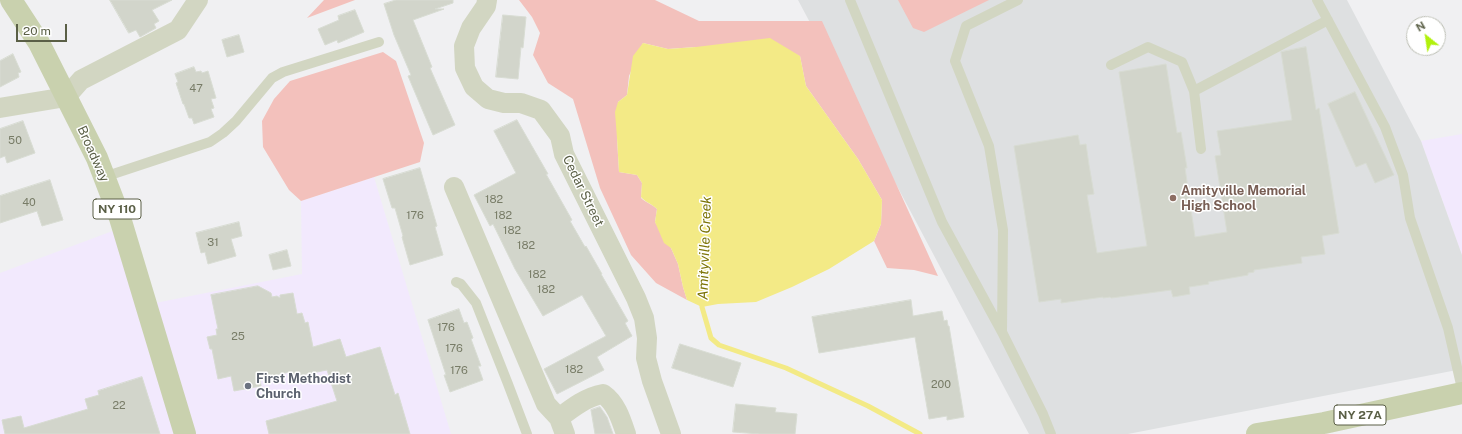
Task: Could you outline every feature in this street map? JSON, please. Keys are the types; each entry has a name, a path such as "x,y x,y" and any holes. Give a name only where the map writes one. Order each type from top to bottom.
{"main road":[{"name":"Broadway","path":"11,0 39,43 93,150 104,177 120,218 185,434"},
{"name":"NY 27A","path":"1257,434 1326,428 1462,393"}],"street":[{"path":"0,108 66,97 81,80 178,30 198,0"},
{"name":"Cedar Street","path":"487,0 486,6 472,28 464,46 465,68 474,87 488,99 504,103 522,103 541,110 560,136 564,154 636,298 644,318 647,338 646,358 652,381 671,434"},
{"path":"454,187 546,404 562,426 579,404 594,396 603,394 610,399 626,434"}],"lane":[{"path":"850,0 942,222 1002,332 1043,414 1051,434"},
{"path":"1002,332 1003,230 989,146 955,60 966,26 1018,0"},
{"path":"1317,0 1385,127 1403,175 1410,218 1448,328 1462,389"},
{"path":"1194,91 1328,20"},
{"path":"104,177 210,142 223,134 236,121 272,78 283,72 379,42"},
{"path":"1111,65 1148,47 1182,62 1194,91 1200,149"},
{"path":"456,282 461,284 476,303 527,434"}],"shaded area":[{"path":"324,0 355,0 307,18"},
{"path":"519,0 655,0 699,21 822,21 938,276 914,270 887,268 874,241 881,224 882,200 858,159 806,86 800,56 696,47 668,49 643,43 629,76 627,95 618,102 617,138 619,172 637,175 642,183 641,198 657,209 655,222 671,248 678,264 687,300 656,283 631,255 600,188 573,99 548,83 533,55 540,33 532,17"},
{"name":"Amityville Memorial High School","path":"798,0 1347,0 1421,141 1462,255 1462,369 1128,434 1029,434"},
{"path":"898,0 989,0 924,32 913,28"},
{"path":"383,52 396,61 424,143 420,162 301,201 289,190 263,147 262,121 274,99 290,81"},
{"path":"1462,134 1462,255 1421,141"},
{"path":"374,177 451,434 0,434 0,273 126,226 150,304 302,274 301,201"}],"water":[{"path":"770,38 800,56 806,86 858,159 882,200 881,224 874,241 829,269 792,287 756,302 718,304 702,307 687,300 678,264 671,248 664,243 655,222 657,209 641,197 642,183 637,175 619,172 615,112 618,102 627,95 633,56 643,43 668,49"}],"building":[{"path":"110,0 172,0 152,10 159,21 154,24 156,28 140,37 136,30 129,33"},
{"path":"396,0 453,0 453,3 435,9 444,9 413,20 432,67 430,68 455,125 433,135 408,76 411,75 394,35 384,4"},
{"path":"355,10 364,32 338,43 337,40 325,45 318,29 339,20 338,16"},
{"path":"503,15 526,17 518,79 496,77"},
{"path":"239,35 244,52 227,57 222,40"},
{"path":"1306,47 1316,110 1319,108 1339,233 1322,236 1325,254 1301,257 1302,263 1254,270 1254,272 1248,273 1248,275 1189,287 1190,294 1173,297 1171,290 1061,303 1061,299 1039,302 1014,146 1078,135 1080,145 1086,144 1094,194 1087,195 1097,253 1147,246 1119,72 1166,64 1177,133 1181,132 1195,237 1227,232 1215,156 1221,155 1217,131 1292,120 1281,52"},
{"path":"13,54 21,72 18,73 19,77 0,87 0,61"},
{"path":"194,67 196,72 201,71 202,73 208,71 216,98 211,99 214,108 211,109 214,117 194,124 192,118 189,118 183,104 176,83 178,82 175,74"},
{"path":"1355,92 1394,175 1375,183 1366,163 1356,167 1328,104"},
{"path":"517,120 548,174 546,174 572,220 570,221 585,247 586,246 628,321 625,323 632,336 597,357 604,370 557,394 544,369 606,336 582,295 543,316 515,269 493,224 490,226 474,195 516,173 494,131"},
{"path":"23,121 35,153 7,163 5,156 0,158 0,129"},
{"path":"420,168 437,226 435,227 443,255 410,265 395,208 392,208 383,179"},
{"path":"50,180 63,220 42,226 37,211 0,223 0,196"},
{"path":"239,222 242,236 231,239 236,256 208,264 205,252 201,253 196,233"},
{"path":"287,250 291,266 273,270 269,255"},
{"path":"258,286 271,293 272,297 277,296 280,298 280,295 293,293 297,314 302,313 305,323 308,322 313,347 340,339 346,357 380,347 395,395 398,393 410,434 269,434 266,421 337,401 327,370 291,377 290,372 260,378 261,386 234,391 231,376 218,379 212,349 210,349 207,337 217,335 216,329 218,329 211,295"},
{"path":"911,300 913,316 942,311 944,321 947,320 964,417 947,420 947,416 929,419 915,337 819,353 812,317"},
{"path":"459,309 464,323 467,322 473,338 471,339 481,366 478,366 483,380 450,392 428,320"},
{"path":"680,344 741,363 733,387 672,368"},
{"path":"142,377 160,434 5,434 2,420 21,416 24,428 88,409 85,399 99,395 98,391"},
{"path":"736,404 776,408 775,412 797,414 795,434 733,432"},
{"path":"600,407 607,417 613,434 595,434 591,410"}],"waterway":[{"name":"Amityville Creek","path":"702,302 702,307 711,338 719,345 786,368 868,406 920,434"}],"place":[{"name":"Amityville Memorial High School","path":"1173,198"},
{"name":"First Methodist Church","path":"248,386"}]}
